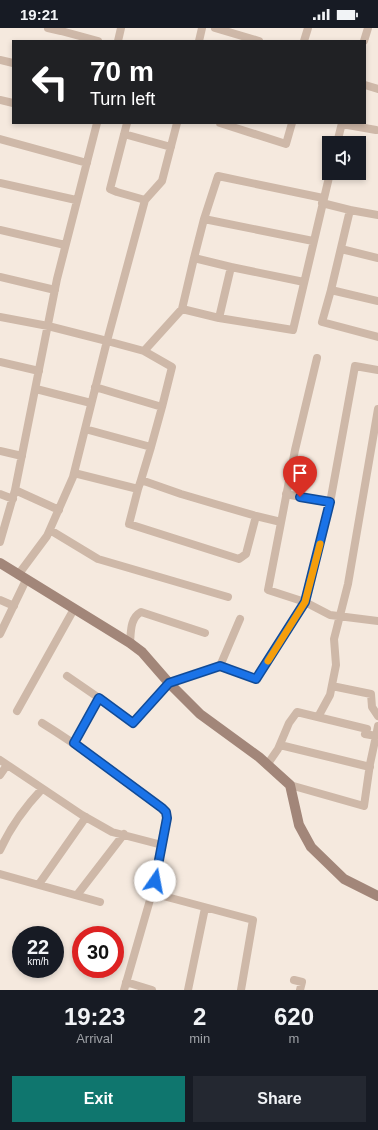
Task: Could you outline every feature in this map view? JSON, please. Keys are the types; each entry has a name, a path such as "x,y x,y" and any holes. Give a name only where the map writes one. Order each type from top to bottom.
{"street":[{"path":"48,28 61,30 95,40"},
{"path":"118,40 121,28"},
{"path":"199,40 202,28"},
{"path":"304,40 308,28"},
{"path":"364,40 368,28"},
{"path":"220,29 253,40"},
{"path":"0,60 12,63"},
{"path":"366,85 378,89"},
{"path":"0,100 12,103"},
{"path":"0,542 15,490 55,290 96,124"},
{"path":"127,124 110,189 145,200"},
{"path":"0,634 14,606 22,577 50,530 74,473 107,341 145,200 162,182 177,124"},
{"path":"223,124 286,144 292,124"},
{"path":"339,136 342,124 376,130"},
{"path":"124,134 171,147"},
{"path":"0,139 87,163"},
{"path":"144,351 182,310 204,219 218,176 323,201 350,210 378,215"},
{"path":"182,310 219,318 293,330 328,180"},
{"path":"0,184 76,200"},
{"path":"350,210 322,322 378,337"},
{"path":"204,219 313,241"},
{"path":"0,230 65,245"},
{"path":"341,249 378,258"},
{"path":"194,258 304,282"},
{"path":"219,318 231,267"},
{"path":"0,277 55,290"},
{"path":"331,290 378,300"},
{"path":"0,317 48,326 144,351 172,367 129,524 239,559 246,554 256,516"},
{"path":"317,358 295,450 268,590 305,602 330,615 378,621"},
{"path":"0,362 39,371"},
{"path":"67,676 133,723 169,683 220,666 256,679 305,602 330,502 355,366 378,370"},
{"path":"96,387 162,407"},
{"path":"36,390 91,403"},
{"path":"318,717 330,695 332,686 336,665 334,639 348,584 378,409"},
{"path":"85,429 151,447"},
{"path":"0,451 22,456"},
{"path":"74,473 138,489"},
{"path":"141,480 180,494 281,522"},
{"path":"15,490 59,510"},
{"path":"0,494 12,499"},
{"path":"286,494 330,502"},
{"path":"50,530 98,559 228,597"},
{"path":"0,563 130,643 142,652 169,683 200,714 267,765 290,785 364,806 378,726"},
{"path":"0,600 14,606"},
{"path":"17,711 74,609"},
{"path":"130,643 133,620 140,612 205,633"},
{"path":"220,666 240,619"},
{"path":"332,686 371,694 372,707 378,716"},
{"path":"74,743 99,698"},
{"path":"267,765 280,745 289,723 297,712 367,729 365,734 376,736"},
{"path":"42,723 114,771 166,812 167,818 152,893 125,986 152,990"},
{"path":"280,745 370,767"},
{"path":"0,760 42,789 112,832 162,845"},
{"path":"0,775 7,765"},
{"path":"290,785 299,825 311,847 344,879 378,896"},
{"path":"0,850 6,836 30,802 42,789"},
{"path":"39,884 86,817"},
{"path":"77,895 124,834"},
{"path":"0,874 100,902"},
{"path":"152,893 253,920 242,990"},
{"path":"188,990 205,908"},
{"path":"294,980 302,982 300,990"}],"slow traffic":[{"path":"268,661 305,602 320,544"}],"route":[{"path":"155,881 167,818 166,812 114,771 74,743 99,698 133,723 169,683 220,666 256,679 305,602 330,502 300,497"}]}
